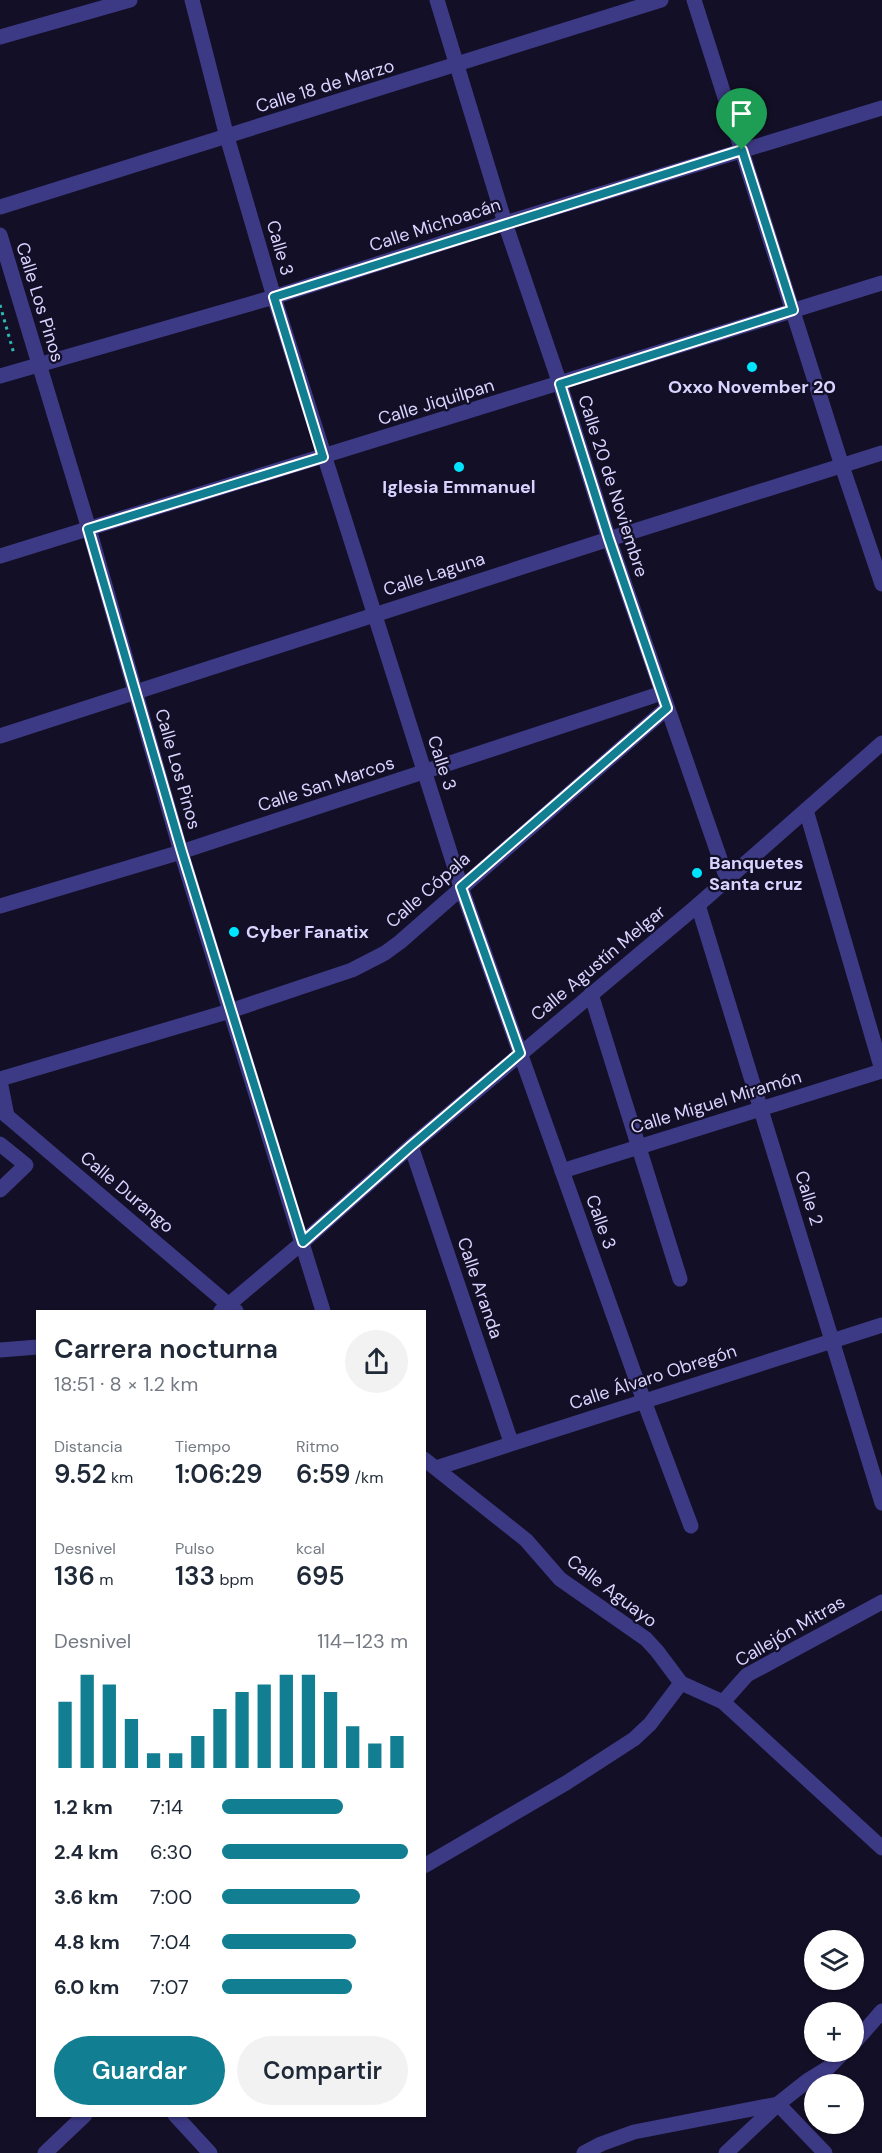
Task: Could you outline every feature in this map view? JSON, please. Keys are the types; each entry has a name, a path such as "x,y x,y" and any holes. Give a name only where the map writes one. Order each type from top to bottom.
{"street":[{"path":"0,37 99,4 130,0"},
{"name":"Calle 3","path":"192,0 227,137 274,297 461,887 644,1401 692,1526"},
{"name":"Calle 20 de Noviembre","path":"437,0 505,223 560,384 609,539 727,879"},
{"name":"Calle 18 de Marzo","path":"0,207 661,0"},
{"path":"694,0 842,466 882,584"},
{"name":"Calle Michoacán","path":"0,376 274,297 505,223 882,108"},
{"name":"Calle Los Pinos","path":"0,235 182,852 323,1310"},
{"name":"Calle Jiquilpan","path":"0,556 882,283"},
{"name":"Calle Laguna","path":"0,736 374,614 882,453"},
{"name":"Calle San Marcos","path":"0,906 182,852 424,772 664,700"},
{"name":"Calle Cópala","path":"0,1080 230,1011 352,970 371,961 400,942 664,700"},
{"name":"Calle Agustín Melgar","path":"229,1309 411,1146 698,905 882,743"},
{"path":"806,810 882,1070"},
{"name":"Calle 2","path":"698,905 882,1503"},
{"path":"591,994 680,1279"},
{"name":"Calle Miguel Miramón","path":"562,1171 882,1070"},
{"path":"0,1080 4,1113"},
{"name":"Calle Durango","path":"4,1113 229,1309"},
{"path":"0,1144 26,1165 0,1190"},
{"name":"Calle Aranda","path":"411,1146 512,1442"},
{"name":"Calle Álvaro Obregón","path":"430,1463 512,1442 882,1326"},
{"path":"0,1350 36,1347"},
{"name":"Calle Aguayo","path":"430,1463 526,1540 560,1579 646,1640 681,1683 723,1702 882,1848"},
{"name":"Callejón Mitras","path":"723,1702 747,1675 882,1602"},
{"path":"426,1865 559,1787 634,1739 650,1724 681,1683"},
{"path":"864,2033 880,2016"},
{"path":"726,2153 778,2103 834,2062"},
{"path":"584,2153 634,2132 778,2103"},
{"path":"778,2103 825,2153"},
{"path":"45,2153 83,2117"},
{"path":"177,2117 210,2153"}],"path":[{"path":"0,305 15,353 8,356"}],"place":[{"name":"Oxxo November 20","path":"752,367"},
{"name":"Iglesia Emmanuel","path":"459,467"},
{"name":"Banquetes Santa cruz","path":"697,873"},
{"name":"Cyber Fanatix","path":"234,932"}],"route":[{"path":"742,150 793,310 560,384 609,539 667,708 461,887 520,1053 303,1242 182,852 88,529 323,457 274,297 742,150"}]}
